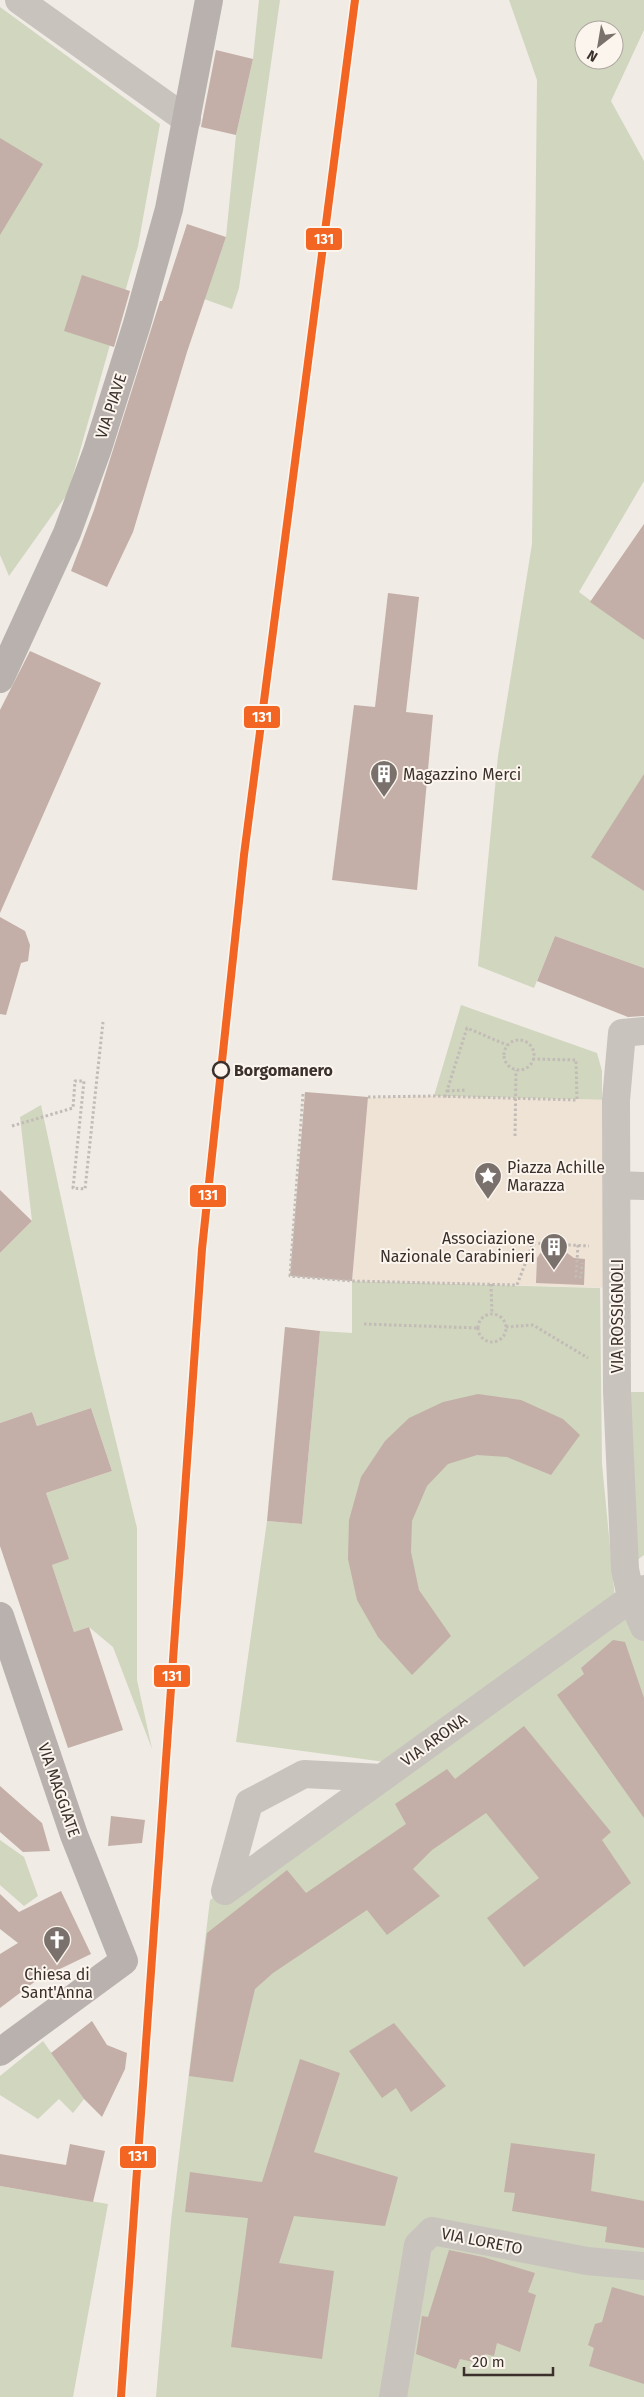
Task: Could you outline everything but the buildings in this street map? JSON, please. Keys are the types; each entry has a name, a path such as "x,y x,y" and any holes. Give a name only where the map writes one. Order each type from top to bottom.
{"main road":[{"name":"VIA PIAVE","path":"0,679 67,533 140,315 168,209 187,120 209,0"},
{"name":"VIA MAGGIATE","path":"0,1616 74,1835 124,1961 0,2052"}],"street":[{"path":"19,0 187,120"},
{"name":"VIA ROSSIGNOLI","path":"633,1032 616,1100 617,1362 625,1568 638,1593 644,1627"},
{"path":"617,1185 644,1186"},
{"name":"VIA ARONA","path":"382,1778 304,1774 249,1803 225,1891 382,1778 638,1593"},
{"name":"VIA LORETO","path":"393,2397 418,2244 432,2231 587,2262 644,2266"}],"path":[{"path":"12,1126 73,1108 75,1081 84,1081 74,1188 85,1190 103,1022"},
{"path":"445,1097 467,1028 507,1045"},
{"path":"519,1040 528,1043 533,1051 533,1059 525,1069 516,1070 504,1060 504,1050 507,1045 519,1040"},
{"path":"368,1097 577,1100 576,1060 533,1059"},
{"path":"515,1136 516,1070"},
{"path":"447,1091 465,1090"},
{"path":"303,1094 290,1276 352,1281 517,1285 533,1243 588,1246"},
{"path":"578,1245 576,1277 581,1277 582,1263"},
{"path":"491,1284 492,1314"},
{"path":"492,1314 502,1318 506,1327 504,1336 492,1342 480,1336 478,1328 481,1319 492,1314"},
{"path":"364,1324 478,1328"},
{"path":"506,1327 533,1325 595,1363 617,1362"}],"green space":[{"path":"259,0 280,0 239,288 232,309 204,299 226,237 236,135 253,59"},
{"path":"509,0 644,0 644,30 611,101 644,161 644,481 579,592 644,640 644,968 555,936 534,988 478,966 498,756 532,544 537,80"},
{"path":"0,7 160,124 138,246 68,493 9,576 0,555"},
{"path":"461,1005 597,1053 602,1071 602,1100 434,1096"},
{"path":"41,1105 95,1355 137,1528 137,1680 152,1749 113,1647 89,1627 74,1632 52,1565 68,1559 46,1493 112,1471 91,1408 37,1426 32,1412 0,1423 0,1253 32,1221 20,1117"},
{"path":"352,1281 600,1288 602,1464 616,1609 644,1627 644,2397 156,2397 171,2221 210,1900 400,1764 236,1742 267,1521 302,1524 320,1331 352,1333"},
{"path":"617,1392 644,1392 644,1555 625,1569"},
{"path":"0,1840 24,1857 38,1896 24,1906 0,1885"},
{"path":"43,2041 84,2099 73,2113 59,2099 38,2119 0,2095 0,2076"},
{"path":"0,2186 108,2204 73,2397 0,2397"}],"shaded area":[{"name":"Piazza Achille Marazza","path":"434,1096 616,1100 617,1288 352,1281 367,1098"}],"transit line":[{"name":"131","path":"121,2397 202,1249 244,855 355,0"}],"place":[{"name":"Magazzino Merci","path":"384,798"},
{"name":"Borgomanero","path":"221,1070"},
{"name":"Piazza Achille Marazza","path":"488,1200"},
{"name":"Associazione Nazionale Carabinieri","path":"554,1271"},
{"name":"Chiesa di Sant'Anna","path":"57,1964"}]}
